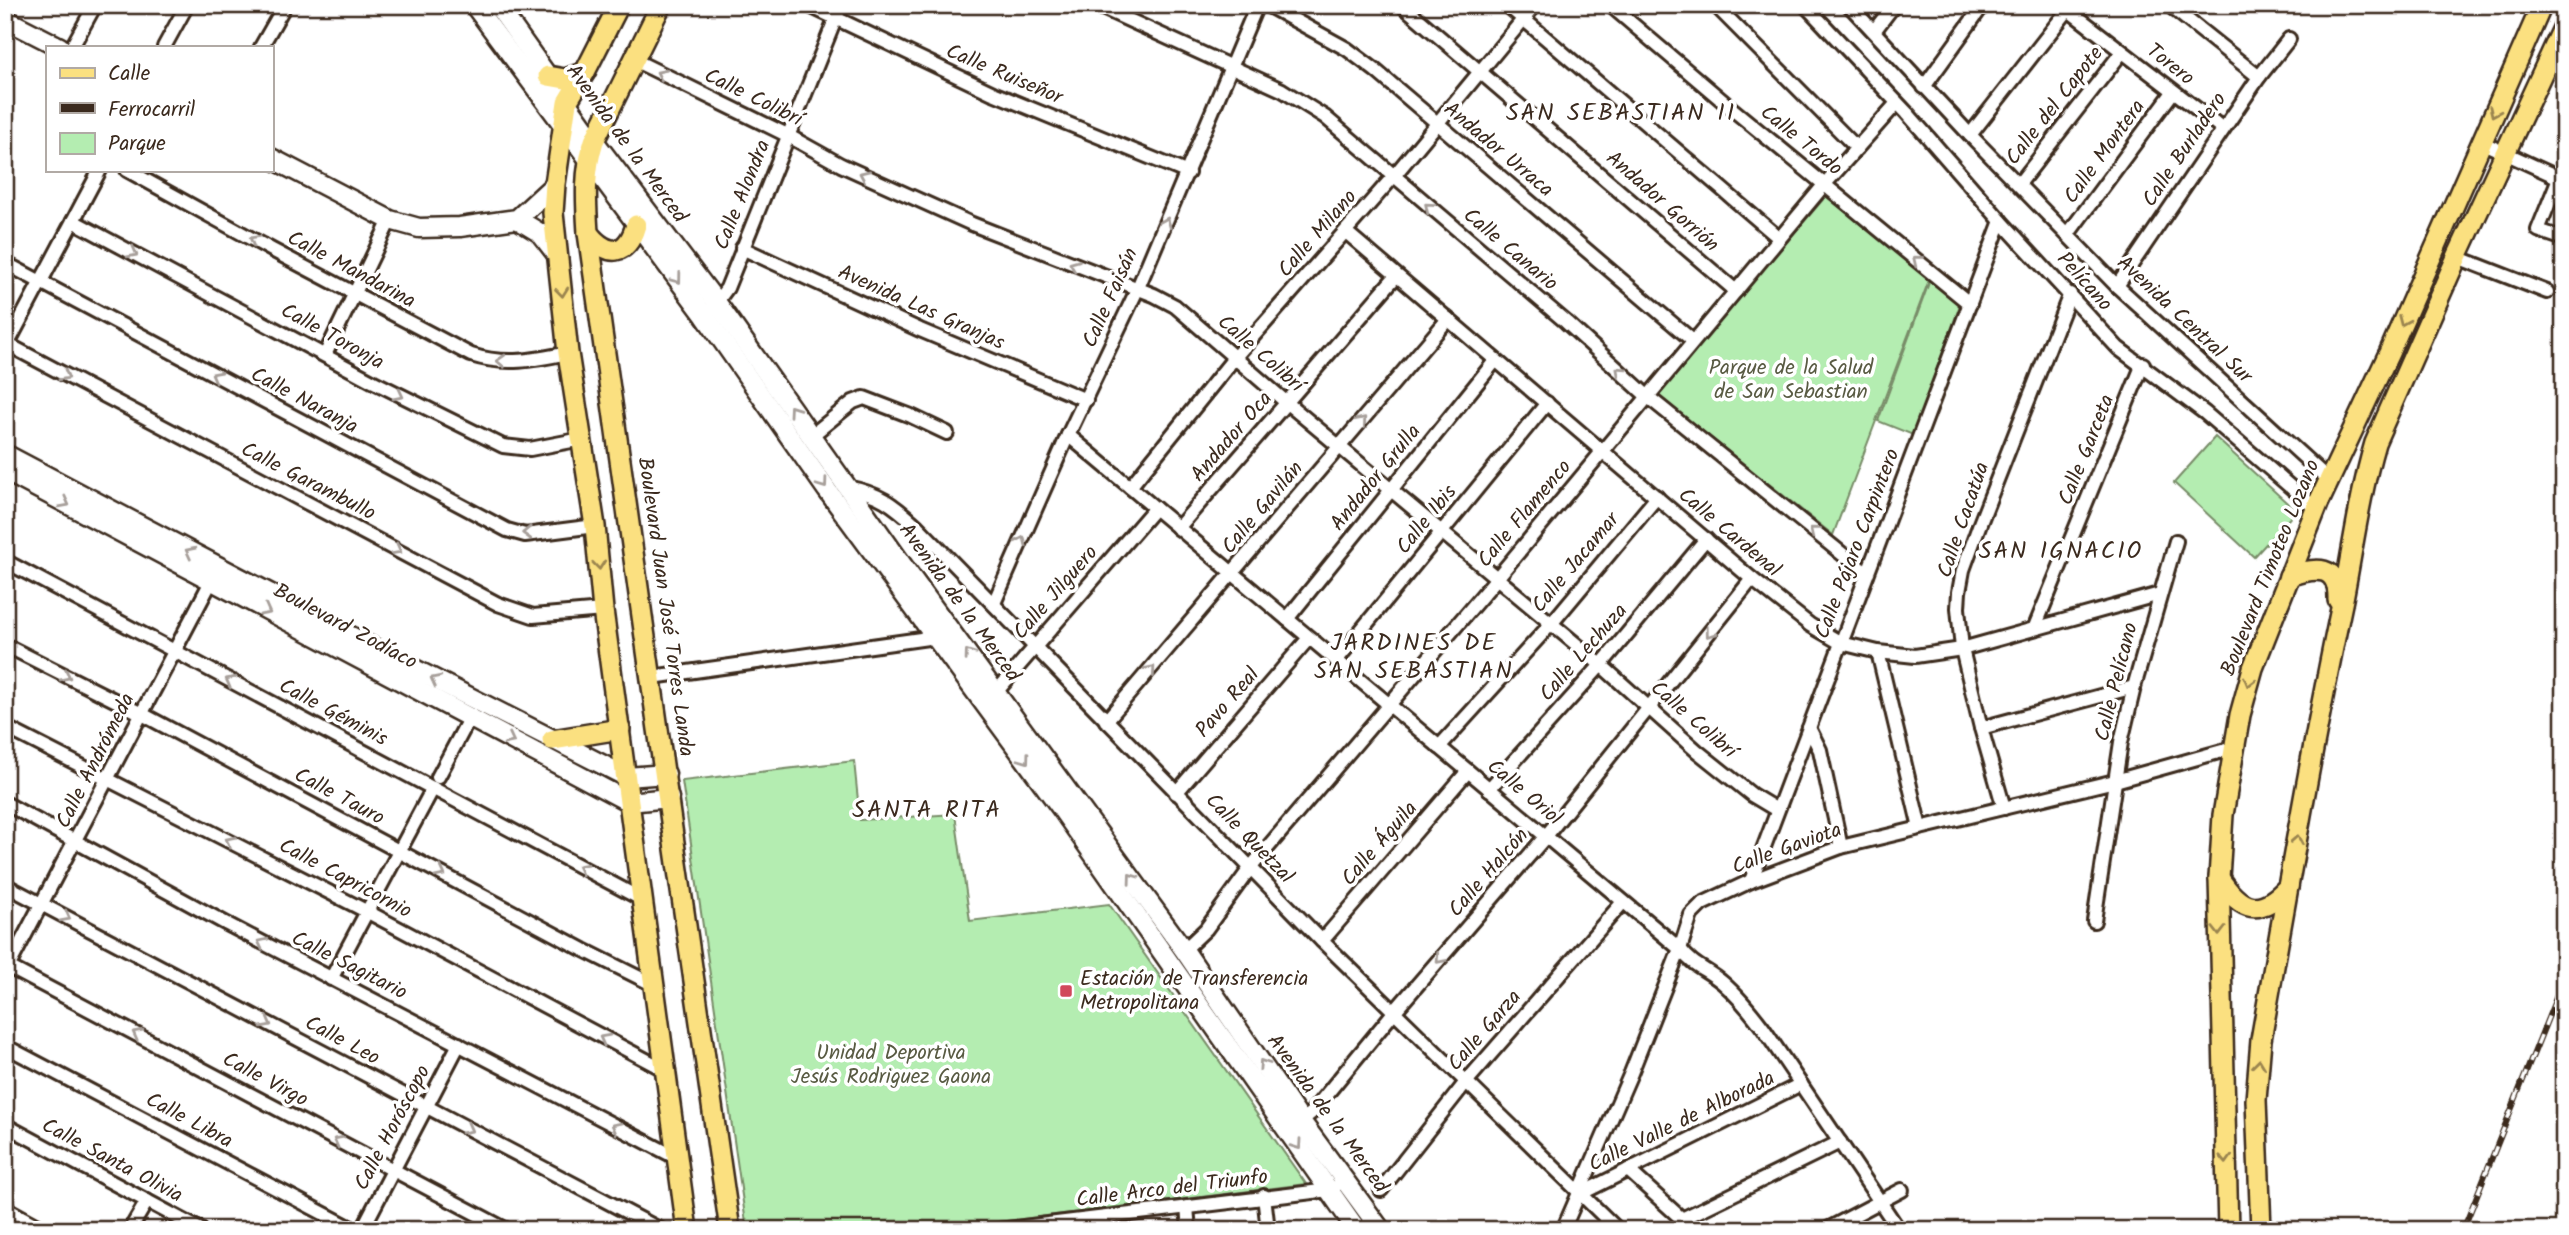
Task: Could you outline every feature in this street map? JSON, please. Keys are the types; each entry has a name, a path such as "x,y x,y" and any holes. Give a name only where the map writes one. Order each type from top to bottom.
{"main road":[{"path":"619,5 567,102 553,213 568,354 595,526 603,610 687,1230"},
{"name":"Boulevard Juan José Torres Landa","path":"661,5 591,150 586,192 588,233 730,1230"},
{"name":"Boulevard Timoteo Lozano","path":"2228,1230 2219,878 2223,816 2233,748 2253,668 2321,496 2389,353 2542,5"},
{"path":"2261,1230 2257,1071 2288,887 2366,473 2375,443 2457,257 2564,26"},
{"path":"548,76 565,79 585,72"},
{"path":"2507,82 2533,93"},
{"path":"588,233 596,243 620,250 628,245 636,225"},
{"path":"2290,576 2309,569 2322,569 2332,575 2337,584 2338,622"},
{"path":"552,740 620,729"},
{"path":"2219,878 2238,901 2250,907 2263,907 2275,901 2288,887"}],"street":[{"path":"73,46 95,5"},
{"path":"165,46 187,5"},
{"path":"262,46 285,5"},
{"name":"Avenida de la Merced","path":"474,5 563,126 591,150 711,310 811,436 1353,1227"},
{"name":"Avenida de la Merced","path":"497,5 567,102 591,150 636,225 711,310 782,426 935,637 991,698 1184,950 1301,1121 1381,1230"},
{"name":"Calle Ruiseñor","path":"808,5 993,93 1188,173"},
{"name":"Calle Alondra","path":"711,310 727,288 841,5"},
{"name":"Calle Canario","path":"1096,5 1231,66 1303,102 1325,117 1566,322 1647,397 1867,575"},
{"name":"Calle Faisán","path":"994,603 1068,435 1137,290 1257,5"},
{"name":"Andador Urraca","path":"1267,5 1347,49 1693,341"},
{"name":"Andador Gorrión","path":"1402,5 1736,291"},
{"path":"1507,5 1779,238"},
{"name":"Calle Milano","path":"1130,487 1235,357 1394,177 1535,5"},
{"name":"Calle Tordo","path":"1610,5 1970,304"},
{"path":"1715,5 1857,148"},
{"name":"Pelícano","path":"1805,5 2118,348 2321,496"},
{"name":"Avenida Central Sur","path":"1849,5 1970,135 2321,496"},
{"path":"1874,31 1894,5"},
{"path":"1924,87 1983,5"},
{"path":"2169,5 2259,76"},
{"path":"1970,135 2067,7"},
{"name":"Torero","path":"2067,7 2223,129"},
{"path":"5,19 58,46"},
{"name":"Calle Burladero","path":"2117,286 2259,76 2289,39"},
{"name":"Calle del Capote","path":"2019,184 2122,52"},
{"name":"Calle Colibrí","path":"634,60 788,135 841,165 972,224 1154,295 1175,306 1601,665 1706,758 1752,795 1777,810"},
{"name":"Calle Montera","path":"2068,234 2173,92"},
{"name":"Calle Flamenco","path":"1184,950 1206,929 1251,867 1497,578 1779,238 1897,103"},
{"path":"2481,142 2561,179 2538,230 2564,239"},
{"path":"273,159 390,220 419,228 440,229 517,219 555,184"},
{"path":"6,346 99,172"},
{"name":"Calle Mandarina","path":"131,172 455,347 491,361 521,362 568,354"},
{"path":"517,219 540,233 557,255"},
{"path":"325,355 390,220"},
{"name":"Calle Toronja","path":"73,221 374,382 503,446 530,449 582,439"},
{"name":"Calle Pájaro Carpintero","path":"1751,881 2001,221"},
{"name":"Calle Cardenal","path":"1346,232 1752,579 1810,625 1841,643 1878,652 1915,656 1962,649 2160,594"},
{"name":"Avenida Las Granjas","path":"742,248 920,330 1086,400"},
{"path":"2457,257 2547,292"},
{"name":"Calle Naranja","path":"5,263 507,530 525,535 595,526"},
{"name":"Andador Oca","path":"1178,527 1396,276"},
{"name":"Calle Cacatúa","path":"2004,808 1962,649 1958,608 1964,570 2070,294"},
{"name":"Calle Gavilán","path":"1107,721 1448,319"},
{"name":"Calle Garambullo","path":"6,346 498,604 533,616 603,610"},
{"name":"Andador Grulla","path":"1287,619 1495,361"},
{"name":"Calle Garceta","path":"2035,627 2143,364"},
{"path":"811,436 853,402 864,398 947,433"},
{"name":"Calle Ibis","path":"1336,661 1547,402"},
{"name":"Calle Oriol","path":"1068,435 1680,949 1691,963 1721,980 1763,1028 1899,1230"},
{"name":"Boulevard Zodíaco","path":"5,454 469,719 629,802"},
{"name":"Boulevard Zodíaco","path":"5,471 627,778"},
{"name":"Calle Quetzal","path":"846,487 876,494 889,501 917,526 1322,941 1618,1230"},
{"name":"Calle Jacamar","path":"1439,747 1551,624 1657,496"},
{"name":"Calle Jilguero","path":"991,698 1154,508"},
{"name":"Calle Lechuza","path":"1489,789 1601,665 1706,539"},
{"name":"Calle Pelícano","path":"2094,920 2115,781 2134,687 2176,541"},
{"name":"Calle Géminis","path":"5,561 174,652 436,782 643,900"},
{"name":"Calle Andrómeda","path":"6,968 43,905 214,574"},
{"name":"Calle Halcón","path":"1301,1121 1312,1112 1545,836 1752,579"},
{"path":"652,677 935,637"},
{"name":"Pavo Real","path":"1176,793 1310,638"},
{"name":"Calle Tauro","path":"5,645 142,713 654,985"},
{"path":"1878,652 1920,828"},
{"path":"1981,729 2134,687"},
{"path":"331,979 469,719"},
{"name":"Calle Capricornio","path":"5,727 366,911 665,1070"},
{"path":"1809,728 1820,750 1841,847"},
{"name":"Calle Gaviota","path":"1563,1230 1680,949 1690,915 1696,909 1751,881 1841,847 2115,781 2233,748"},
{"name":"Calle Águila","path":"1322,941 1468,771"},
{"path":"627,778 666,774"},
{"path":"629,802 669,798"},
{"name":"Calle Sagitario","path":"5,803 331,979 677,1158"},
{"name":"Calle Leo","path":"5,885 662,1230"},
{"name":"Calle Garza","path":"1381,1189 1466,1082 1623,902"},
{"name":"Calle Virgo","path":"6,968 506,1230"},
{"name":"Calle Horóscopo","path":"362,1230 459,1044"},
{"name":"Calle Libra","path":"5,1046 355,1230"},
{"name":"Calle Valle de Alborada","path":"1580,1194 1801,1084"},
{"name":"Calle Santa Olivia","path":"5,1125 201,1230"},
{"path":"1682,1219 1840,1142"},
{"path":"1628,1170 1694,1230"},
{"name":"Calle Arco del Triunfo","path":"999,1230 1329,1190 1345,1179"},
{"path":"1826,1230 1902,1191"},
{"path":"1264,1196 1268,1230"},
{"path":"130,1230 147,1201"},
{"path":"1187,1207 1189,1230"},
{"path":"5,1208 45,1230"}],"green space":[{"name":"Parque de la Salud de San Sebastian","path":"1826,196 1929,280 1833,535 1656,394"},
{"path":"1930,280 1961,302 1913,435 1878,421"},
{"path":"2215,437 2296,511 2254,557 2174,483"},
{"name":"Unidad Deportiva Jesús Rodriguez Gaona","path":"854,761 860,820 955,814 970,921 1109,904 1306,1184 932,1230 747,1230 682,781"}],"railway":[{"path":"2463,1230 2564,978"}],"place":[{"name":"Estación de Transferencia Metropolitana","path":"1066,991"}],"district":[{"name":"SAN SEBASTIAN II","path":"1621,113"},
{"name":"SAN IGNACIO","path":"2061,551"},
{"name":"JARDINES DE SAN SEBASTIAN","path":"1414,657"},
{"name":"SANTA RITA","path":"927,810"}]}
